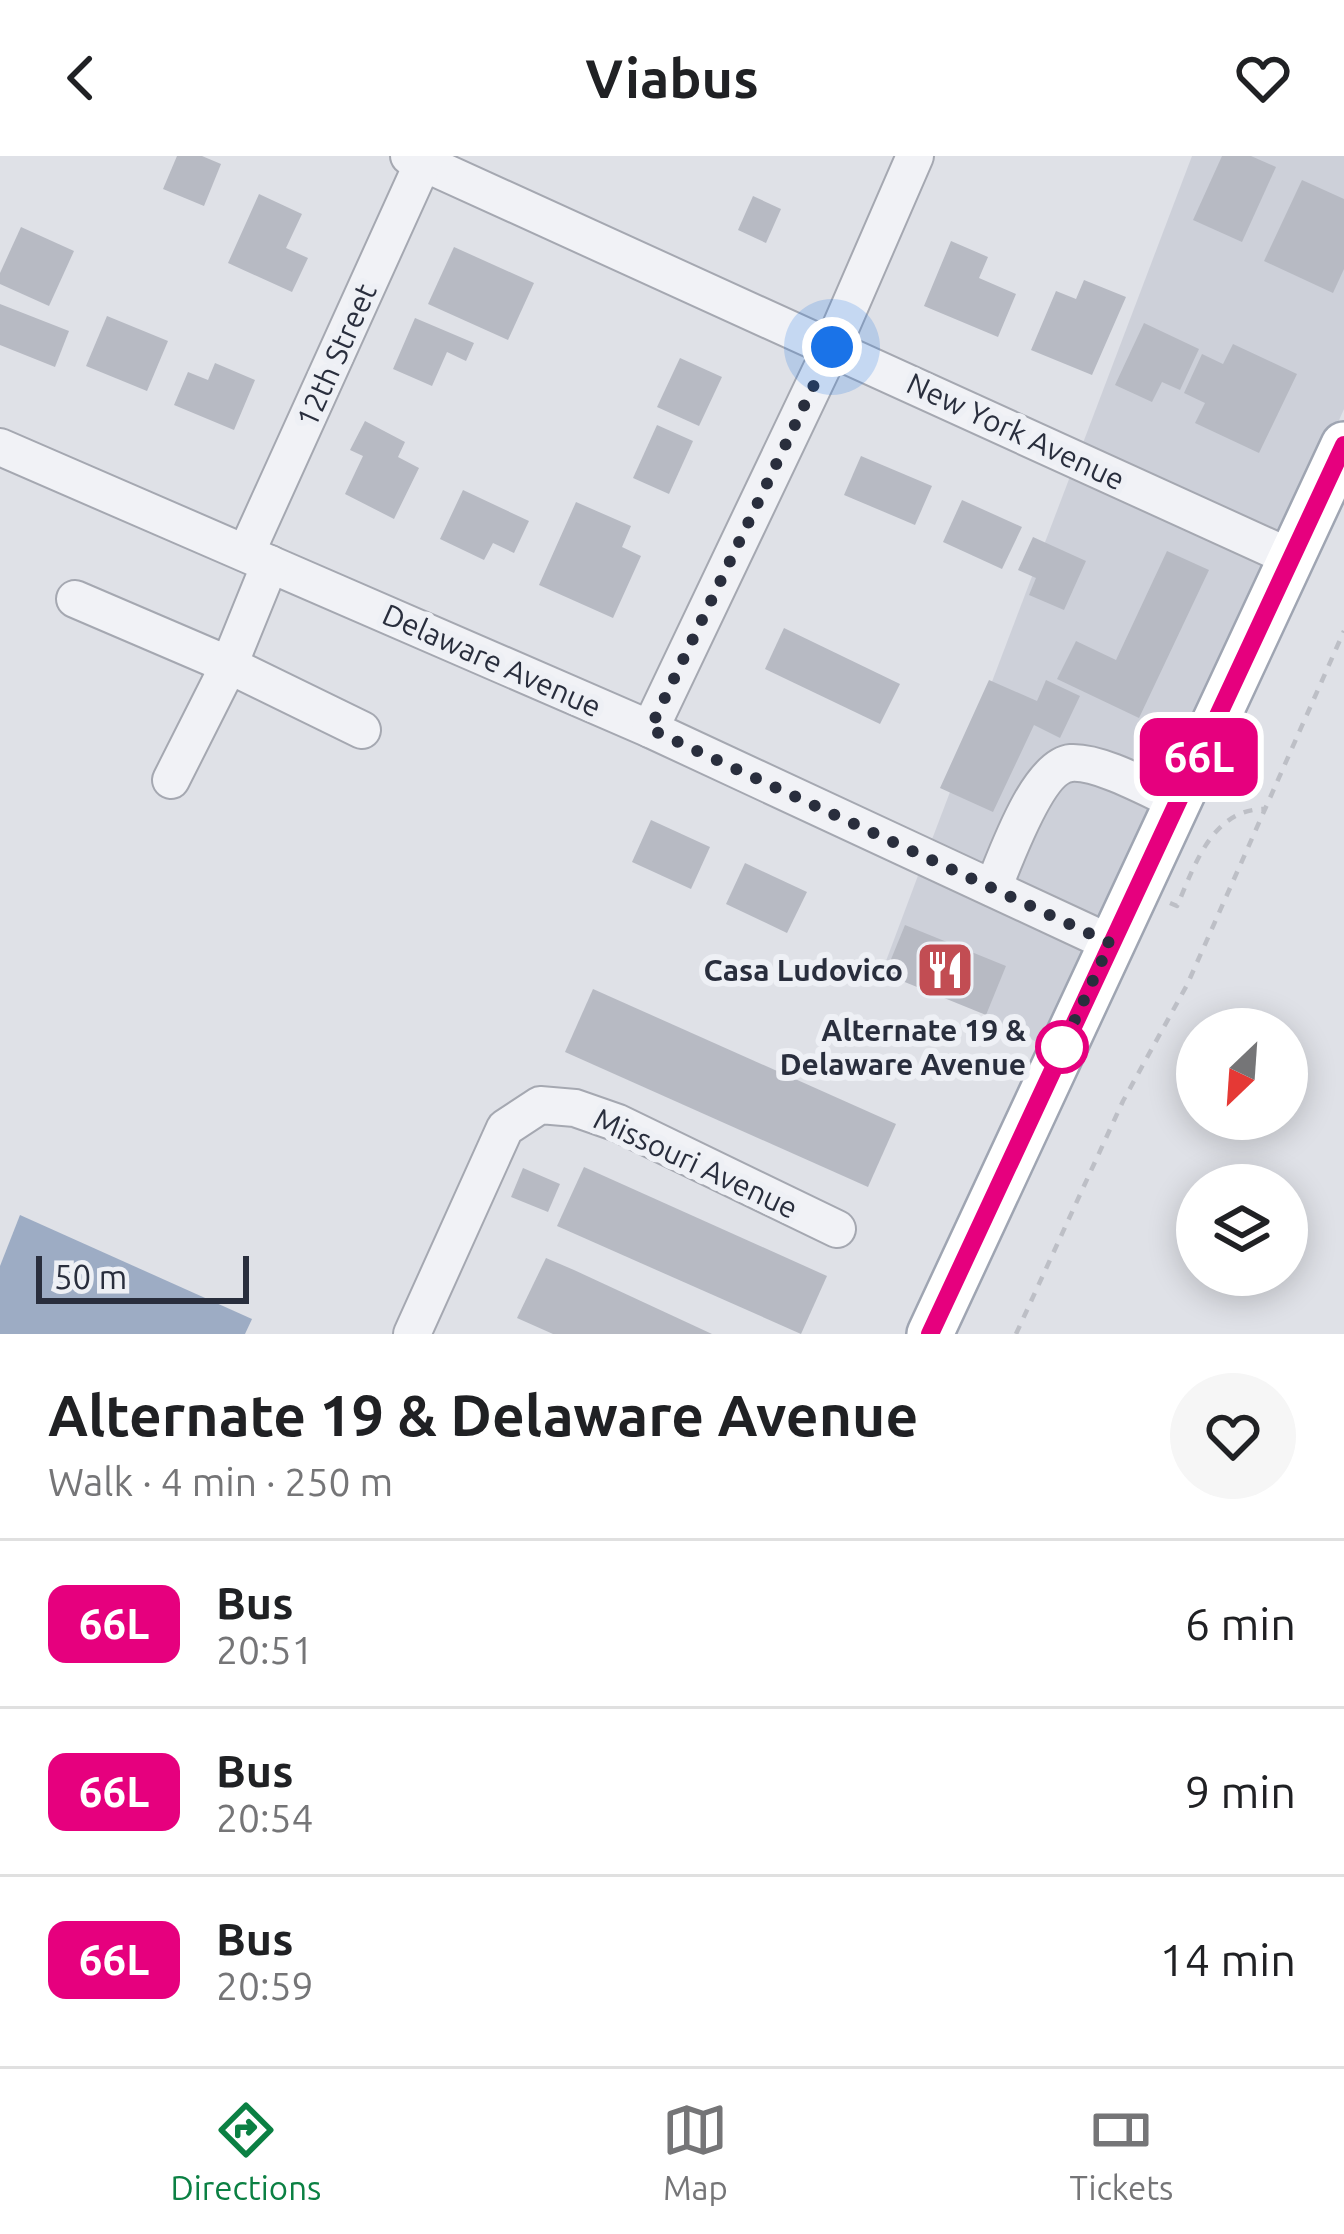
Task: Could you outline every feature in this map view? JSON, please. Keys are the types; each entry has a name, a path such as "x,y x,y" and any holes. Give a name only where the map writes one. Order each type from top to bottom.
{"main road":[{"path":"933,1333 1344,445"}],"street":[{"path":"650,729 832,347 915,156"},
{"name":"New York Avenue","path":"419,158 1294,559"},
{"name":"12th Street","path":"171,780 229,664 258,559 419,158"},
{"name":"Delaware Avenue","path":"0,447 650,729 1110,943"},
{"path":"75,598 229,664 362,730"},
{"path":"993,888 1019,826 1056,769 1070,763 1093,767 1178,802"},
{"name":"Missouri Avenue","path":"420,1332 505,1128 540,1105 553,1103 618,1124 837,1228"}],"path":[{"path":"1016,1334 1123,1101 1186,985 1344,631"},
{"path":"1137,888 1177,907 1208,838 1246,809 1265,809"}],"shaded area":[{"path":"1192,156 1344,156 1344,409 1287,537 1083,443"},
{"path":"1071,474 1274,567 1104,922 931,842"},
{"path":"919,873 1090,952 1046,1047 886,961"}],"water":[{"path":"20,1215 252,1319 245,1334 0,1334 0,1266"}],"building":[{"path":"177,156 202,156 221,164 204,206 163,189"},
{"path":"1222,156 1251,156 1276,167 1242,242 1193,220"},
{"path":"1302,180 1344,199 1344,269 1333,293 1264,261"},
{"path":"259,194 302,214 286,248 308,258 292,292 228,263"},
{"path":"753,196 781,209 766,243 738,230"},
{"path":"21,227 74,251 49,306 0,284 0,273"},
{"path":"951,241 988,257 979,278 1016,294 998,337 924,306"},
{"path":"454,247 534,283 508,340 428,304"},
{"path":"1084,280 1126,297 1092,375 1031,350 1056,291 1076,299"},
{"path":"0,304 69,331 55,367 0,345"},
{"path":"107,316 168,341 147,391 86,366"},
{"path":"415,318 474,343 466,361 447,352 432,386 393,369"},
{"path":"1144,323 1199,349 1180,390 1162,382 1152,402 1115,385"},
{"path":"1233,344 1297,374 1259,453 1195,423 1205,403 1184,393 1202,354 1223,364"},
{"path":"680,358 722,377 699,426 657,407"},
{"path":"215,363 255,380 234,430 174,405 188,372 208,380"},
{"path":"365,421 405,442 398,457 419,468 394,519 345,494 363,456 350,450"},
{"path":"657,425 693,441 669,494 633,478"},
{"path":"861,456 932,486 915,525 844,495"},
{"path":"463,490 529,521 514,553 493,543 484,560 440,539"},
{"path":"962,500 1022,527 1002,569 943,542"},
{"path":"576,502 631,526 622,547 641,556 613,618 539,585"},
{"path":"1033,537 1086,561 1064,610 1029,595 1036,578 1018,570"},
{"path":"1167,551 1209,570 1139,718 1057,679 1076,641 1116,660"},
{"path":"784,628 900,684 880,724 765,669"},
{"path":"989,680 1037,701 1046,680 1080,696 1060,738 1034,725 993,812 940,788"},
{"path":"651,820 710,847 691,889 632,862"},
{"path":"745,863 807,892 787,933 726,904"},
{"name":"Casa Ludovico","path":"905,925 1006,966 986,1015 885,974"},
{"path":"593,989 896,1124 868,1187 565,1052"},
{"path":"584,1167 827,1276 801,1334 557,1226"},
{"path":"523,1168 560,1184 548,1212 511,1197"},
{"path":"546,1258 712,1334 553,1334 517,1318"}],"bus line":[{"name":"66L","path":"930,1334 1344,445"}],"place":[{"name":"Casa Ludovico","path":"945,970"},
{"name":"Alternate 19 & Delaware Avenue","path":"1062,1047"}],"route":[{"path":"832,347 650,729 1110,943 1058,1057 1062,1047"}]}
